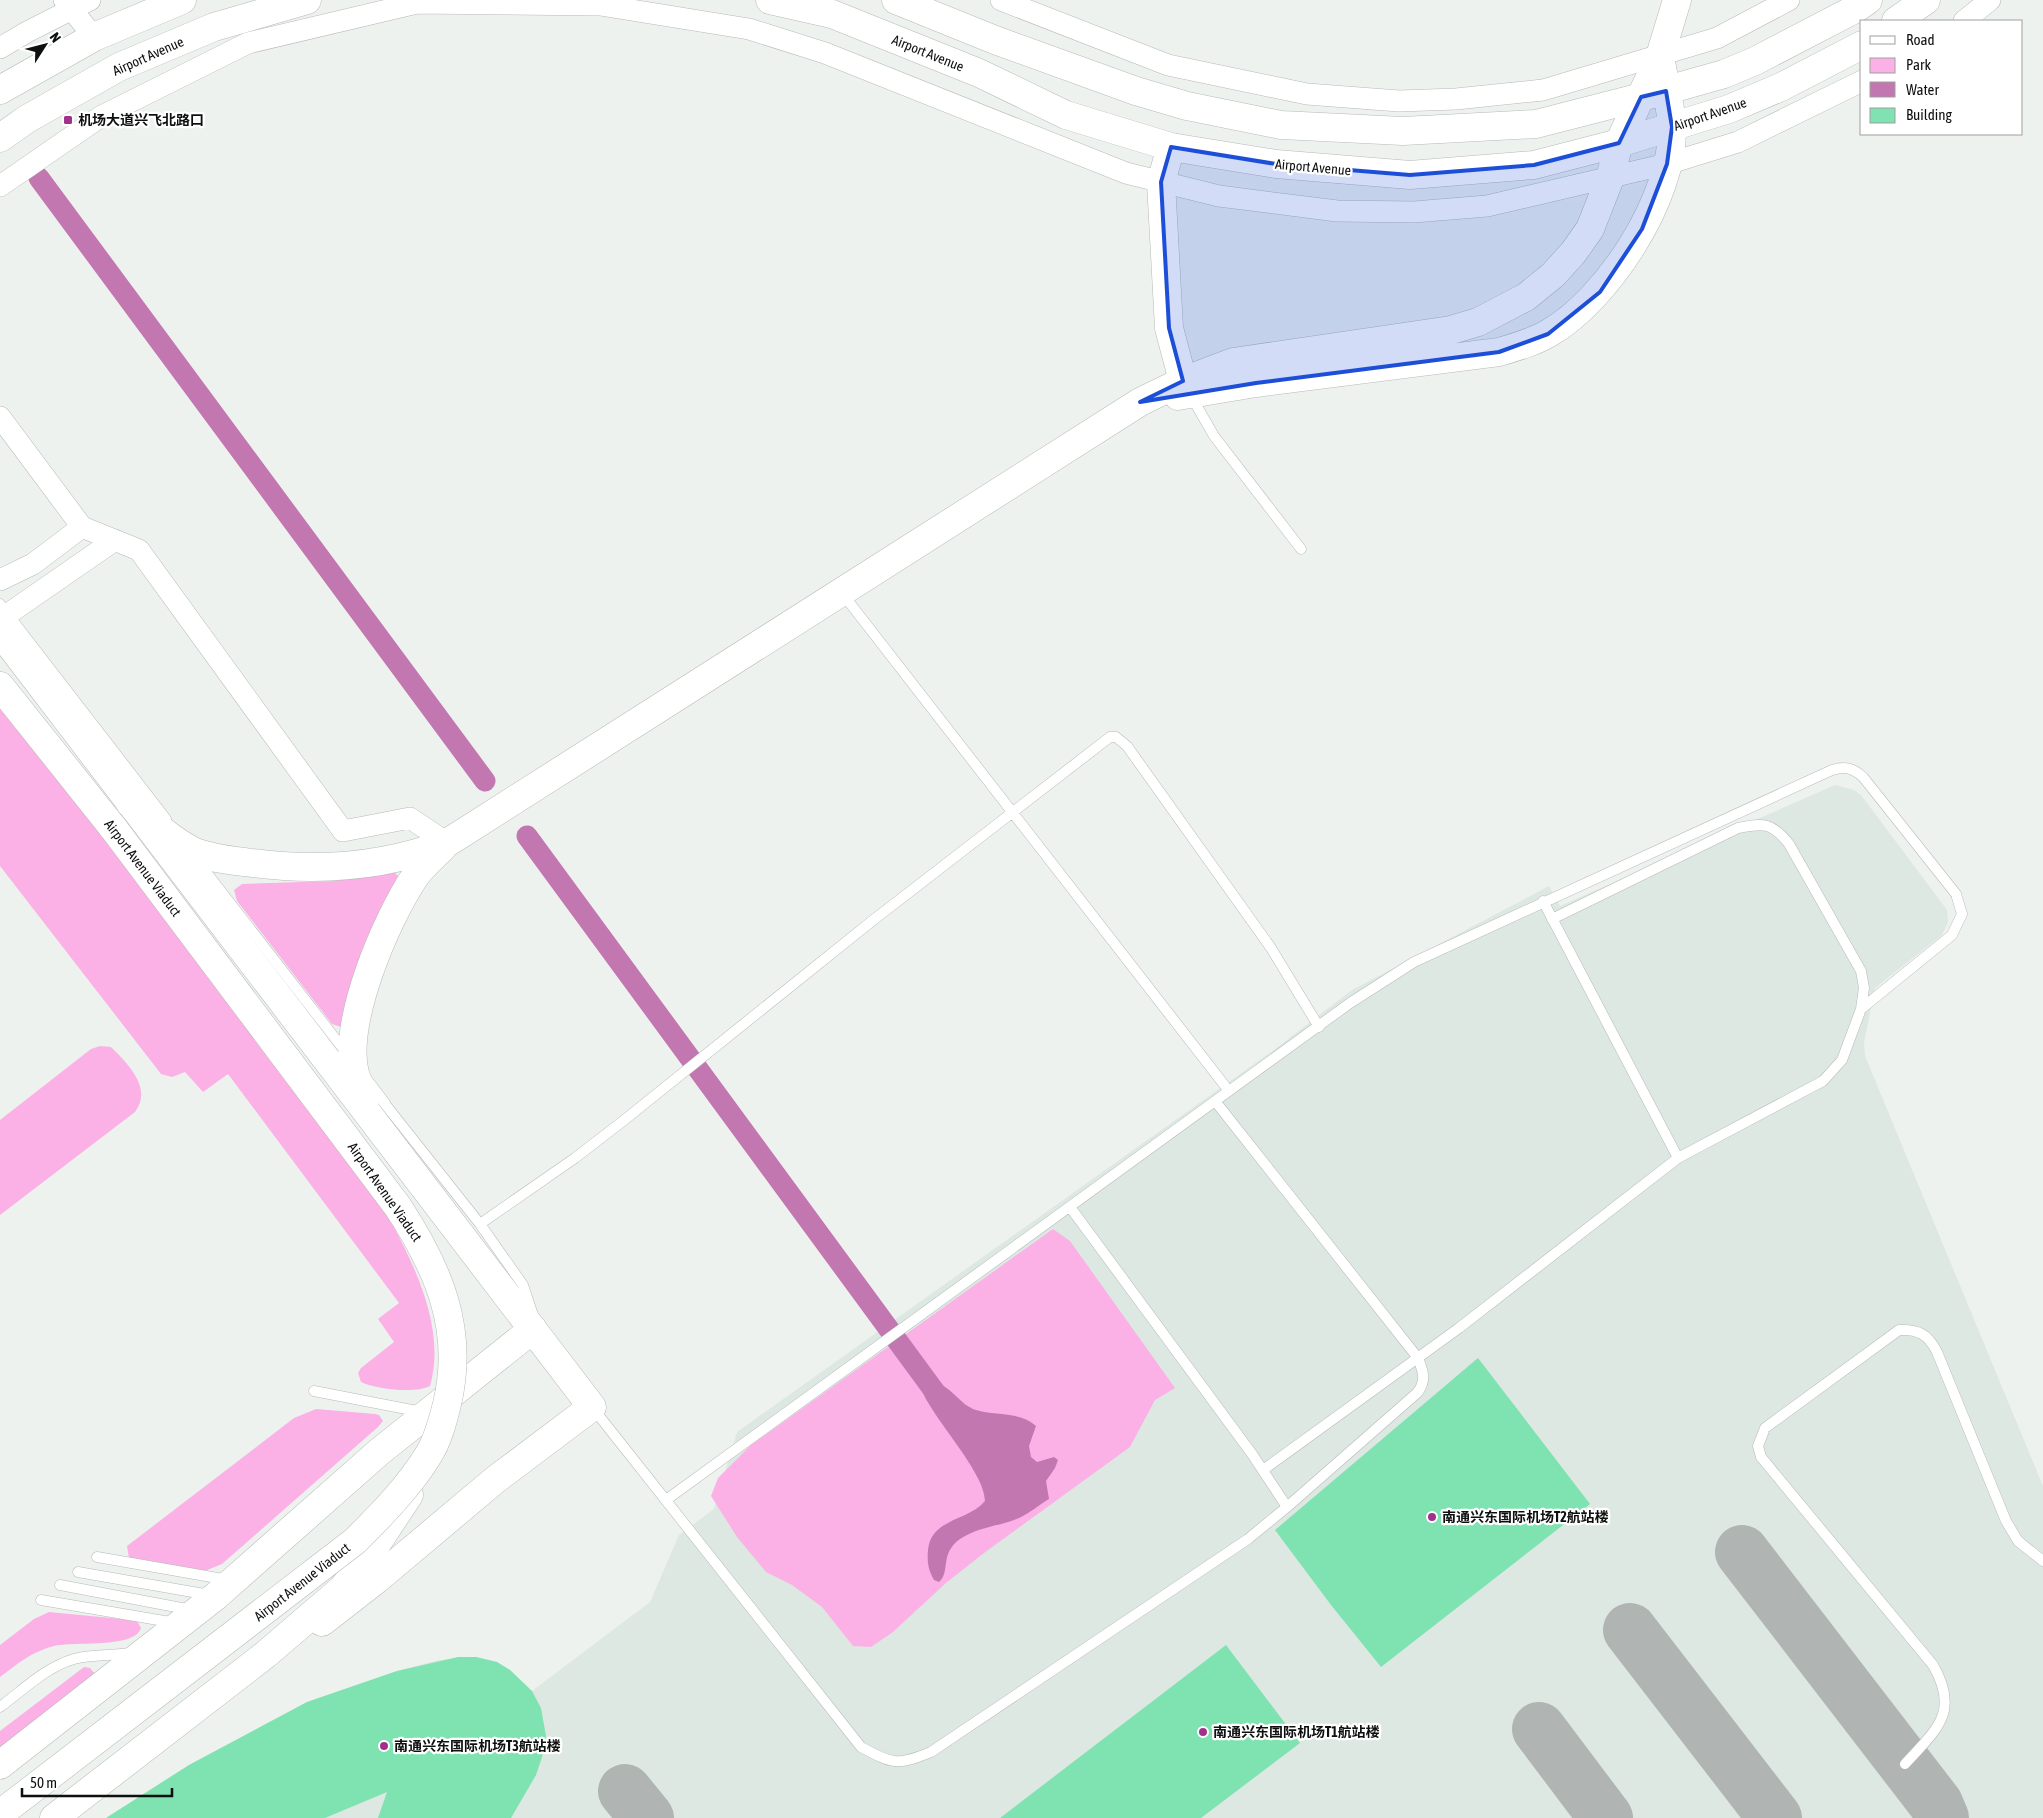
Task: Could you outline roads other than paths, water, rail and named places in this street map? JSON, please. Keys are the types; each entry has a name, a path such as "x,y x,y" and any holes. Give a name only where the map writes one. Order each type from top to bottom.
{"main road":[{"path":"0,90 94,37 182,0"},
{"name":"Airport Avenue","path":"0,138 27,118 119,67 214,27 307,0"},
{"name":"Airport Avenue","path":"770,0 832,14 979,73 1066,115 1171,146 1276,164 1410,175 1534,165 1672,128 1729,109 1781,87 1860,46"},
{"path":"896,0 995,40 1136,91 1188,106 1281,125 1403,131 1536,124 1724,74 1755,61 1855,9 1868,0"},
{"path":"130,803 172,838 187,847 223,859 268,865 318,867 413,855 447,843 1140,402 1186,388 1233,362 1451,330 1478,322 1504,310 1553,275 1573,254 1590,229 1610,178 1619,143 1653,94 1660,56 1677,0"},
{"path":"1897,20 1926,0"},
{"path":"1186,388 1256,383 1499,352 1548,334 1576,314 1600,292 1619,267 1642,229 1657,195 1666,164 1672,128 1653,94"},
{"path":"1171,146 1161,182 1169,328 1186,388"},
{"path":"2,617 22,660 114,829"},
{"path":"22,660 321,1051 380,1112"},
{"name":"Airport Avenue Viaduct","path":"0,686 114,829 398,1207 422,1243 438,1280 449,1314 453,1350 452,1383 444,1416 430,1453 400,1494 355,1541 0,1814"},
{"path":"68,1818 376,1580 494,1480 592,1407 533,1328 380,1112 355,1068 354,1039 362,999 378,948 396,908 417,874 447,843"},
{"path":"0,1766 207,1603 379,1452 533,1328"},
{"path":"54,1818 265,1655 342,1588 391,1523 409,1494 430,1453"}],"street":[{"path":"0,48 67,4 90,0"},
{"path":"1001,0 1168,64 1307,94 1399,102 1543,90 1717,38 1788,0"},
{"path":"1965,20 1990,0"},
{"path":"0,186 100,116 248,43 417,3 600,5 749,29 825,53 1108,166 1161,182 1219,196 1327,210 1414,212 1487,206 1610,178 1666,164 1738,142 1860,82"},
{"path":"67,4 94,37"},
{"path":"0,417 82,527 139,550 343,831 410,818 447,843"},
{"path":"0,580 33,564 82,527"},
{"path":"2,617 116,540"}],"lane":[{"path":"1186,388 1214,436 1301,549"},
{"path":"842,592 1230,1091"},
{"path":"2,617 187,847 355,1068"},
{"path":"480,1224 575,1158 872,921 1013,813 1104,740 1116,737 1121,740 1271,948 1319,1027"},
{"path":"666,1500 863,1359 1350,1003 1414,962 1543,901 1841,767 1849,768 1863,777 1956,894 1962,914 1952,935 1861,1009"},
{"path":"1263,1470 1418,1358 1678,1158 1823,1081 1842,1060 1861,1009 1864,988 1860,970 1789,844 1781,833 1770,826 1756,824 1738,828 1552,918"},
{"path":"1543,901 1678,1158"},
{"path":"321,1051 355,1068"},
{"path":"592,1407 861,1747 887,1761 907,1762 950,1741 1248,1539 1418,1393 1423,1386 1424,1378 1418,1358 1215,1101"},
{"path":"380,1112 480,1224 523,1285 532,1308 533,1328"},
{"path":"1070,1208 1263,1470 1287,1507"},
{"path":"1905,1764 1935,1731 1944,1713 1946,1696 1942,1681 1933,1665 1761,1457 1758,1446 1765,1428 1899,1330 1912,1329 1923,1333 1931,1340 2006,1521 2018,1541 2043,1561"},
{"path":"314,1392 428,1413"},
{"path":"97,1557 207,1603"},
{"path":"78,1572 207,1603"},
{"path":"60,1586 207,1603"},
{"path":"41,1600 207,1603"},
{"path":"0,1707 46,1672 76,1658 135,1653 151,1648"}],"water":[{"path":"937,1383 943,1385 970,1408 983,1412 1015,1416 1030,1421 1036,1426 1029,1446 1031,1457 1037,1462 1054,1457 1058,1460 1046,1481 1049,1499 1019,1518 982,1529 960,1539 947,1557 944,1573 939,1582 934,1580 928,1565 928,1550 931,1540 943,1526 970,1513 985,1501 983,1490 969,1462 929,1405 923,1393 929,1384"}],"waterway":[{"path":"39,178 485,781"},
{"path":"527,836 935,1392"}],"place":[{"name":"机场大道兴飞北路口","path":"68,120"},
{"name":"南通兴东国际机场T2航站楼","path":"1432,1517"},
{"name":"南通兴东国际机场T1航站楼","path":"1203,1732"},
{"name":"南通兴东国际机场T3航站楼","path":"384,1746"}]}
